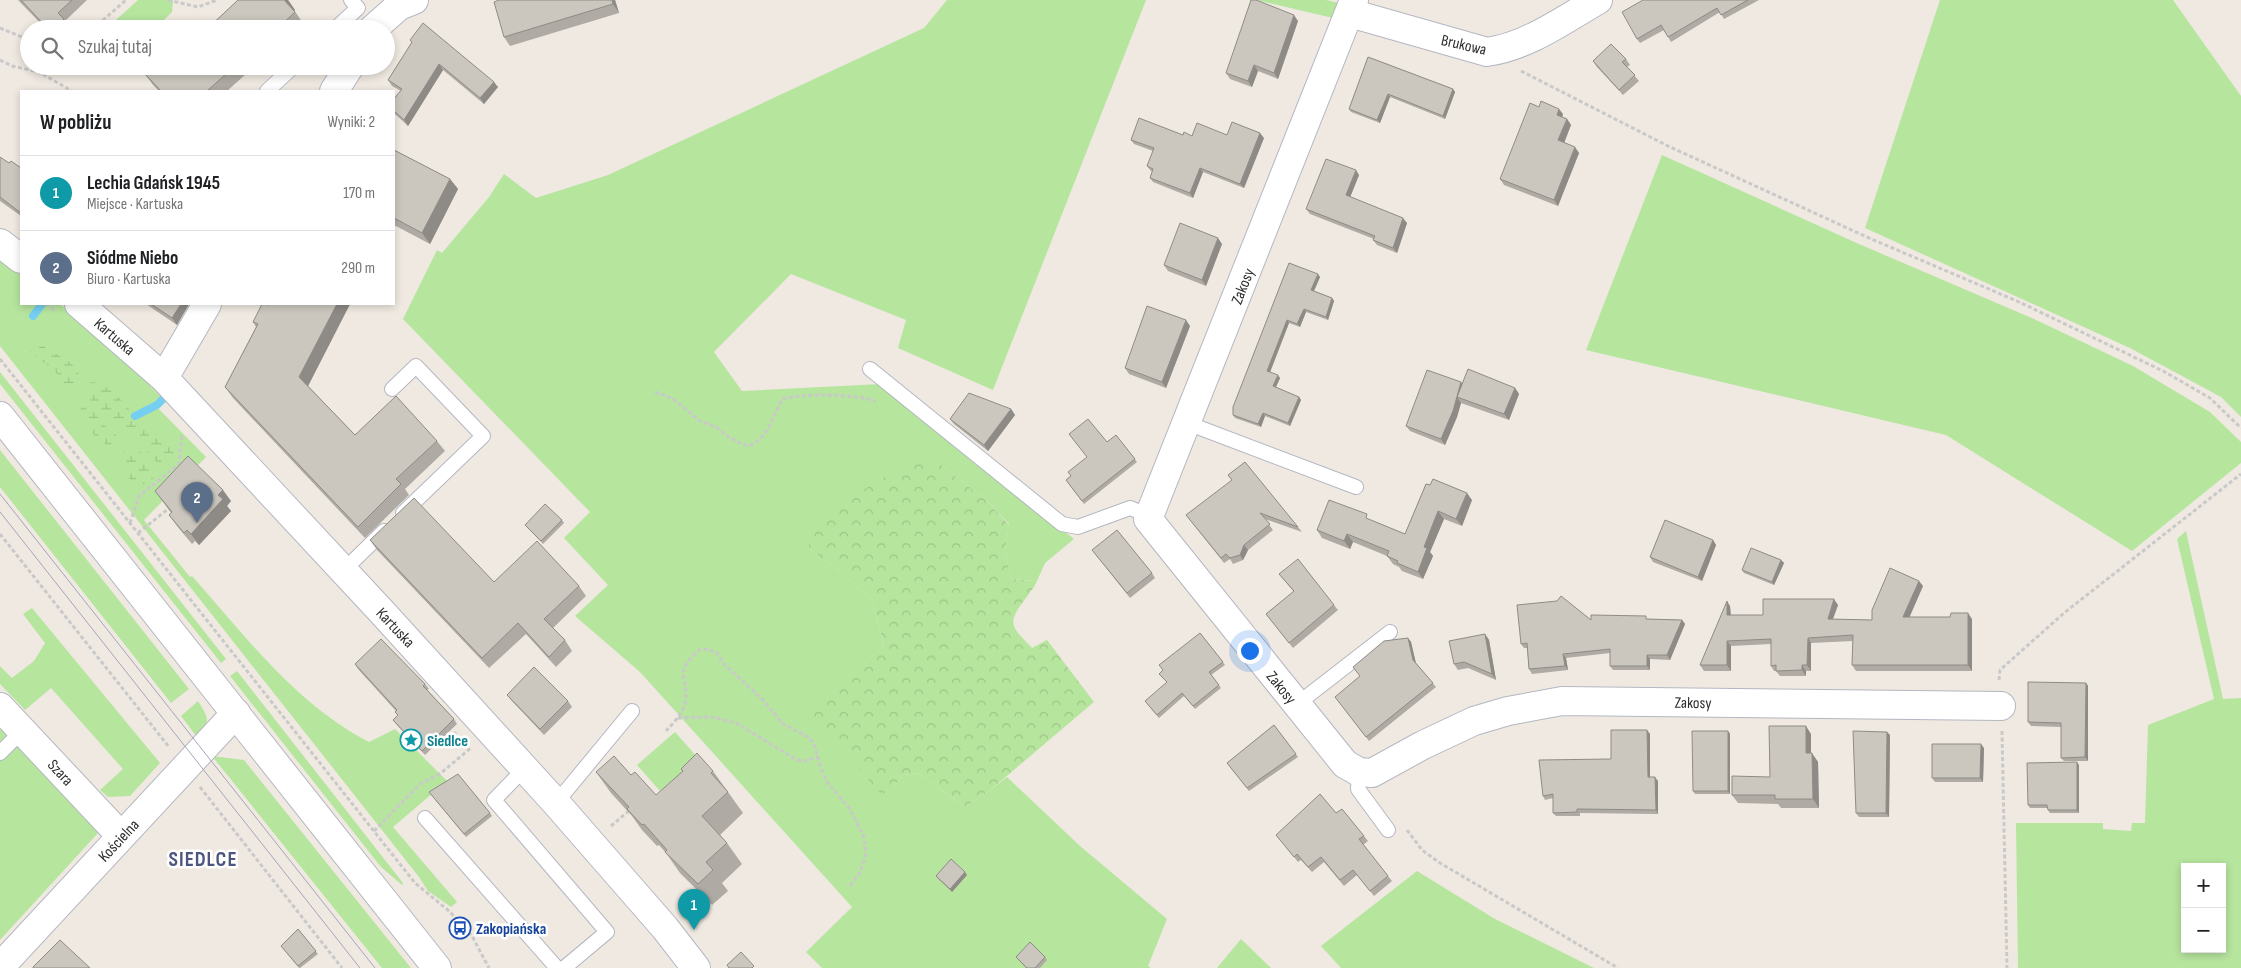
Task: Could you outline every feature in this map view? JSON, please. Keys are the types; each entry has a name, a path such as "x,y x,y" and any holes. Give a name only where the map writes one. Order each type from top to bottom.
{"street":[{"path":"364,16 414,0"},
{"name":"Brukowa","path":"1352,7 1488,52 1506,49 1523,43 1598,0"},
{"name":"Zakosy","path":"1352,7 1148,519 1345,764 1359,772 1372,773 1423,745 1474,721 1508,711 1562,702 2001,706"},
{"path":"335,90 344,75"},
{"path":"0,243 20,258"},
{"name":"Kartuska","path":"79,305 164,378 525,768 665,928 696,968"},
{"path":"164,378 206,305"},
{"path":"0,416 437,968"},
{"name":"Szara","path":"0,707 121,836"},
{"name":"Kościelna","path":"0,967 236,713"}],"lane":[{"path":"268,90 284,75"},
{"path":"343,571 483,436 416,366 392,389"},
{"path":"870,369 1062,524 1078,527 1130,508 1140,512 1148,519"},
{"path":"1187,423 1356,487"},
{"path":"1296,705 1390,632"},
{"path":"556,803 632,711"},
{"path":"0,753 22,731"},
{"path":"525,768 494,800 606,932 564,968"},
{"path":"1359,772 1358,789 1388,830"},
{"path":"425,818 557,968"}],"path":[{"path":"103,20 126,0"},
{"path":"168,0 198,7 217,0"},
{"path":"0,28 20,36"},
{"path":"0,60 20,68"},
{"path":"1520,71 1668,146 1869,238 2017,302 2164,371 2210,398 2241,428"},
{"path":"44,75 70,90"},
{"path":"0,359 415,883 449,911 472,936 489,968"},
{"path":"654,392 672,398 700,421 716,427 730,438 745,445 751,445 761,438 768,429 782,399 794,396 818,396 867,398 883,402"},
{"path":"130,523 138,496 179,464 186,402"},
{"path":"2007,968 2000,670 2064,613 2241,474"},
{"path":"138,533 168,509"},
{"path":"0,534 342,968"},
{"path":"666,731 678,718 685,703 682,670 688,660 699,650 717,653 723,664 762,700 783,724 808,737 814,743 828,782 850,809 864,837 866,855 859,874 849,888"},
{"path":"678,718 712,717 736,723 797,760 804,761 818,757"},
{"path":"374,831 420,784 440,773 475,746"},
{"path":"610,828 635,805"},
{"path":"1406,828 1422,850 1440,863 1618,968"}],"green space":[{"path":"138,0 173,0 172,12 164,20 116,20"},
{"path":"947,0 1146,0 993,390 898,348 906,320 791,274 714,352 742,391 881,384 1074,539 1045,563 1037,581 1011,579 1005,550 1009,524 988,502 934,459 808,548 837,569 872,600 884,645 810,714 893,788 903,775 918,773 965,807 1007,777 1080,846 1167,919 1148,966 1151,968 822,968 806,952 852,907 640,672 575,616 608,585 564,538 590,512 403,319 437,250 442,253 489,197 504,174 536,198 608,175 924,28"},
{"path":"1256,0 1326,0 1339,3 1333,18"},
{"path":"1940,0 2173,0 2241,96 2241,417 2221,397 2130,348 1865,228"},
{"path":"1662,155 1859,244 2034,319 2133,366 2210,412 2241,442 2241,463 2132,551 1946,435 1586,350"},
{"path":"0,258 20,273 20,305 61,305 118,353 162,398 155,405 206,457 144,520 190,577 192,576 273,668 318,709 369,742 395,729 447,781 393,827 457,902 451,907 428,891 419,877 0,346"},
{"path":"38,343 71,363 79,371 76,387 71,391 65,386 55,371 36,357 30,350 33,345"},
{"path":"0,372 226,659 221,663 0,384"},
{"path":"92,382 106,387 122,401 137,418 139,423 135,428 123,430 111,425 106,420 96,409 86,392 88,384"},
{"path":"83,405 91,408 102,423 117,436 118,441 115,445 103,443 94,434 79,412"},
{"path":"145,429 163,435 173,444 175,448 169,465 162,466 144,447 141,442 140,433"},
{"path":"127,447 138,449 155,474 153,479 147,484 136,483 125,473 120,457"},
{"path":"0,450 189,689 171,703 0,487"},
{"path":"934,459 988,502 1009,525 1005,550 1011,579 1037,581 1015,615 1013,621 1015,629 1032,648 1047,640 1094,702 989,791 965,807 918,773 903,775 893,788 882,795 809,714 884,645 872,600 837,569 808,548 816,529 840,504 906,464"},
{"path":"2186,531 2223,699 2241,698 2241,968 2018,968 2016,823 2103,823 2103,829 2131,831 2132,823 2145,823 2148,725 2214,699 2177,539"},
{"path":"32,608 160,763 130,796 108,797 100,790 123,769 51,688 25,710 0,684 0,666 12,678 34,661 45,643 23,614"},
{"path":"237,671 403,883 402,885 381,867 230,676"},
{"path":"198,701 207,719 205,727 197,737 181,716"},
{"path":"0,728 98,833 0,940"},
{"path":"675,732 698,758 660,791 637,765"},
{"path":"212,756 244,760 411,968 382,968"},
{"path":"1417,871 1495,919 1594,968 1341,968 1321,946"},
{"path":"1241,939 1271,968 1217,968"}],"building":[{"path":"21,0 72,0 58,13 63,20 40,20"},
{"path":"238,0 285,0 295,12 287,20 217,20"},
{"path":"499,0 612,0 613,4 504,37 494,2"},
{"path":"1251,0 1256,0 1294,15 1274,73 1254,65 1248,81 1226,73"},
{"path":"1643,0 1748,0 1721,15 1717,8 1668,37 1661,25 1637,39 1622,12"},
{"path":"423,23 494,82 480,98 439,64 404,120 395,112 395,98 402,89 388,80 391,75 395,75 395,69 412,42 410,40"},
{"path":"1611,44 1626,59 1622,62 1635,75 1619,90 1593,61"},
{"path":"1368,57 1453,89 1443,116 1388,94 1377,120 1349,109"},
{"path":"146,75 225,75 208,90 160,90"},
{"path":"1541,101 1559,109 1557,115 1567,119 1558,140 1575,147 1554,200 1500,179 1530,103 1539,107"},
{"path":"1139,118 1183,135 1184,132 1192,136 1197,123 1227,135 1232,122 1260,133 1240,184 1200,168 1190,193 1150,178 1153,169 1147,166 1154,148 1131,140"},
{"path":"395,151 450,179 422,233 395,219"},
{"path":"0,157 20,167 20,212 0,197"},
{"path":"1326,159 1356,170 1346,195 1403,218 1393,248 1373,240 1375,236 1306,209"},
{"path":"1180,223 1218,238 1202,280 1164,265"},
{"path":"1289,263 1318,274 1311,290 1332,298 1326,317 1304,309 1297,324 1287,320 1267,371 1278,375 1273,386 1299,397 1288,423 1263,413 1258,424 1233,415 1233,407"},
{"path":"152,305 180,305 172,318"},
{"path":"262,305 336,305 299,377 355,435 396,396 437,441 396,479 401,484 358,527 225,387 258,324 253,322"},
{"path":"1147,306 1186,320 1162,382 1125,368"},
{"path":"1468,369 1515,388 1504,414 1457,397"},
{"path":"1427,370 1461,382 1453,411 1441,439 1406,426"},
{"path":"969,393 1011,409 984,445 950,419"},
{"path":"1088,419 1107,442 1116,435 1135,459 1082,501 1066,480 1071,476 1068,472 1087,457 1069,434"},
{"path":"188,456 223,490 218,495 223,499 191,534 187,530 184,533 169,515 172,512 155,491"},
{"path":"1245,462 1298,527 1260,513 1270,524 1244,545 1240,555 1230,558 1226,554 1221,558 1186,515 1232,480 1228,475"},
{"path":"1433,479 1467,493 1456,519 1438,511 1424,547 1427,548 1418,572 1397,563 1398,561 1387,556 1389,551 1347,534 1344,541 1317,530 1329,500 1367,514 1366,518 1405,534 1426,484 1430,485"},
{"path":"414,498 494,582 537,541 579,586 544,619 565,640 549,657 518,623 482,658 370,540"},
{"path":"545,504 562,520 541,541 525,525"},
{"path":"1665,520 1713,540 1698,577 1650,557"},
{"path":"1117,530 1152,573 1127,593 1092,550"},
{"path":"1751,548 1781,560 1772,582 1742,570"},
{"path":"1298,559 1334,605 1289,643 1266,614 1294,591 1279,574"},
{"path":"1890,568 1919,581 1903,617 1950,617 1951,613 1968,613 1968,665 1852,665 1853,635 1808,638 1807,665 1802,665 1802,670 1776,671 1776,665 1771,666 1771,639 1727,641 1727,665 1700,665 1727,601 1727,615 1763,615 1763,599 1834,599 1828,619 1872,620 1872,610"},
{"path":"1561,596 1591,620 1591,615 1646,616 1646,619 1682,620 1667,655 1647,655 1647,666 1610,666 1610,649 1563,654 1565,666 1529,669 1527,643 1521,644 1517,605 1557,601"},
{"path":"1200,633 1223,662 1209,672 1219,685 1193,706 1182,693 1157,715 1145,701 1167,682 1159,674 1163,670 1159,665"},
{"path":"1485,634 1492,674 1464,662 1454,664 1449,641"},
{"path":"1408,638 1413,660 1433,683 1366,737 1335,697 1360,676 1353,667 1384,641"},
{"path":"381,639 425,684 423,686 454,719 422,751 393,720 398,715 395,712 397,710 355,664"},
{"path":"534,667 568,701 540,729 507,695"},
{"path":"2028,682 2086,683 2085,757 2061,758 2061,723 2028,722"},
{"path":"1274,725 1296,754 1247,788 1227,763"},
{"path":"1769,726 1806,726 1806,753 1812,753 1813,799 1775,799 1775,795 1732,795 1732,776 1770,777"},
{"path":"1611,730 1647,730 1648,777 1655,777 1656,810 1577,809 1577,812 1553,813 1553,794 1543,796 1539,760 1611,759"},
{"path":"1692,731 1728,731 1728,791 1693,791"},
{"path":"1853,731 1887,732 1886,813 1856,813"},
{"path":"1932,744 1981,744 1980,778 1932,778"},
{"path":"697,753 728,792 702,816 727,843 706,862 713,870 698,884 665,852 667,850 644,824 642,825 627,809 629,807 596,772 614,756 631,775 635,772 656,795 683,771 681,769"},
{"path":"2077,762 2077,810 2048,810 2047,805 2028,805 2027,763"},
{"path":"458,774 490,813 464,834 429,792"},
{"path":"1320,794 1336,813 1342,809 1364,836 1359,839 1388,876 1370,891 1353,870 1340,880 1321,857 1308,867 1297,854 1294,857 1276,835"},
{"path":"951,859 965,872 950,889 936,876"},
{"path":"298,929 316,951 298,966 281,946"},
{"path":"60,940 90,968 33,968"},
{"path":"1030,942 1045,957 1035,968 1027,968 1016,957"},
{"path":"741,952 754,966 752,968 729,968 727,965"}],"waterway":[{"path":"33,316 41,305"},
{"path":"135,416 157,405 163,399"}],"tram line":[{"path":"0,494 375,968"},
{"path":"0,512 360,968"}],"place":[{"name":"Siódme Niebo","path":"197,523"},
{"name":"Siedlce","path":"411,740"},
{"name":"Zakopiańska","path":"460,928"},
{"name":"Lechia Gdańsk 1945","path":"694,930"}],"district":[{"name":"SIEDLCE","path":"203,859"}]}
